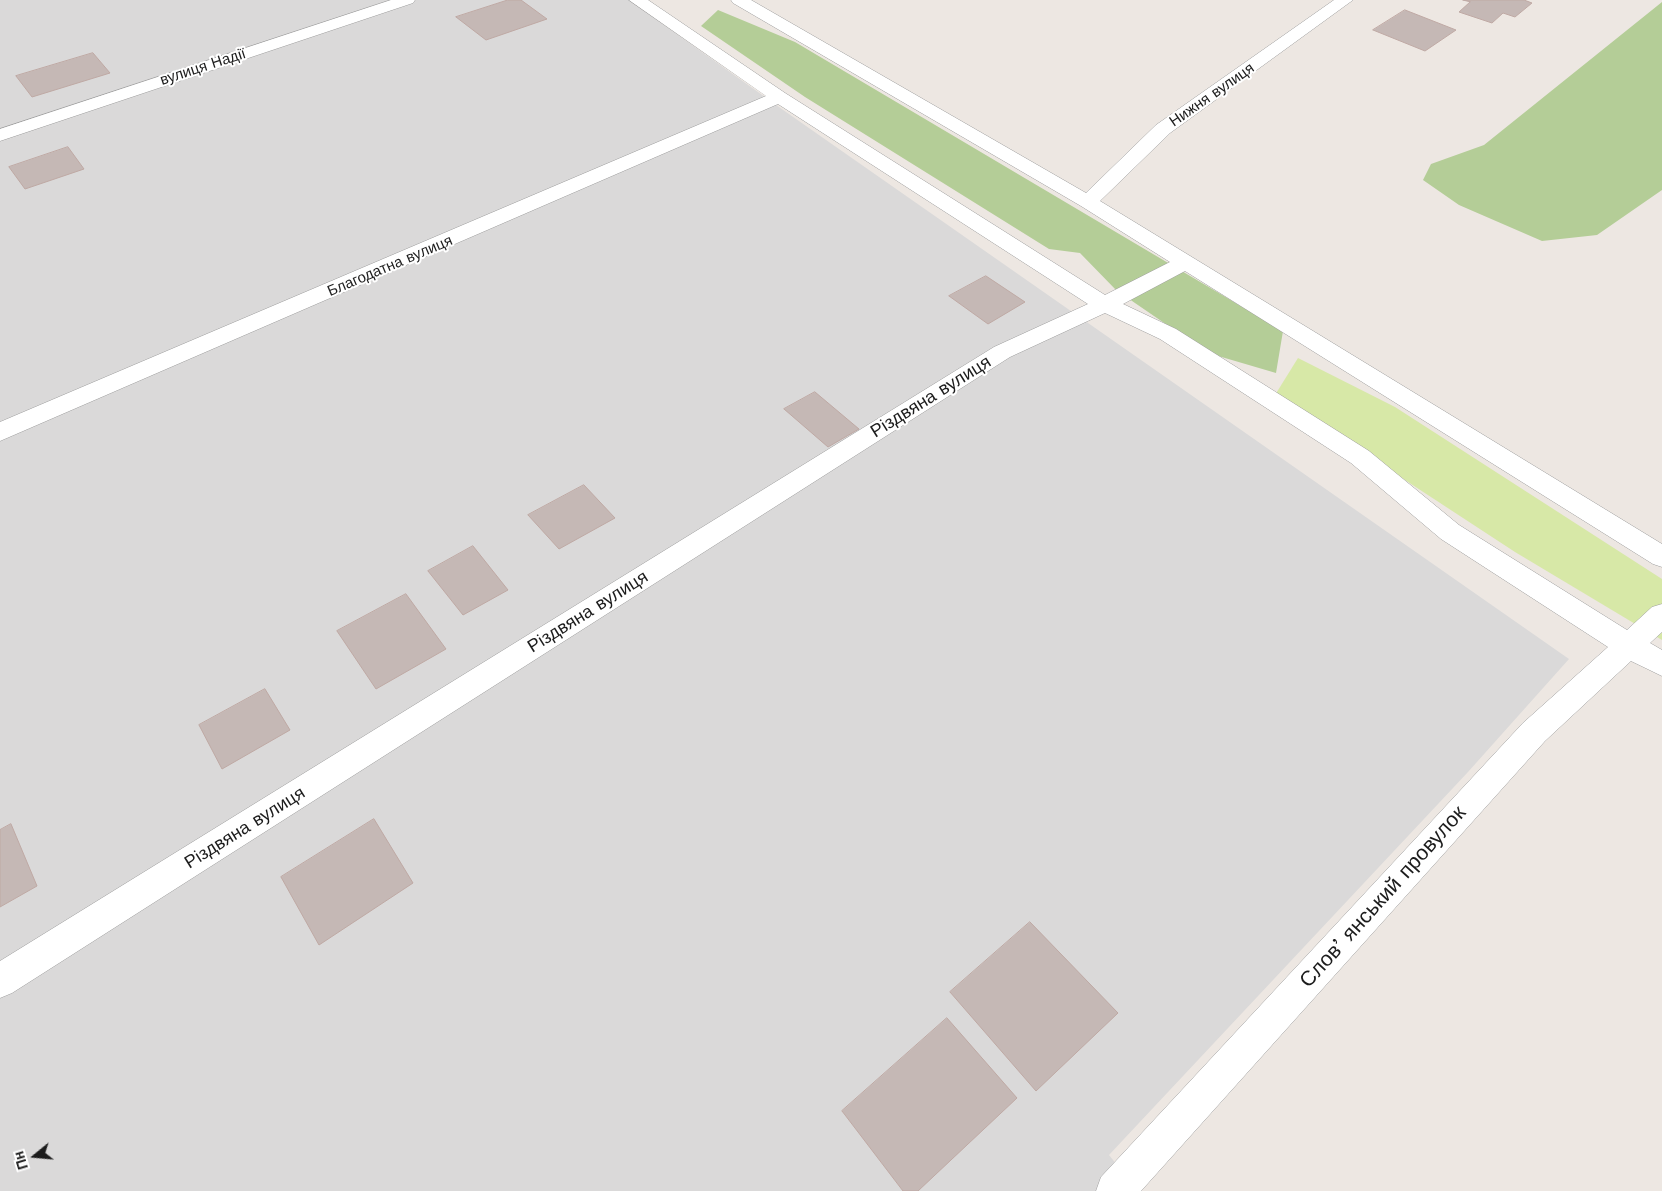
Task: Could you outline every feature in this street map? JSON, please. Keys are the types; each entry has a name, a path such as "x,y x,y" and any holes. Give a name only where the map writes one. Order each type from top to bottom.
{"street":[{"name":"вулиця Надії","path":"0,134 407,0"},
{"path":"637,0 779,97 1103,303 1168,334 1360,457 1450,532 1629,646 1662,664"},
{"path":"739,0 1088,202 1662,557"},
{"name":"Нижня вулиця","path":"1088,202 1163,129 1345,0"},
{"name":"Благодатна вулиця","path":"0,432 779,97"},
{"name":"Різдвяна вулиця","path":"0,981 1002,352 1070,322 1103,303 1186,262"},
{"name":"Словʼянський провулок","path":"1115,1191 1534,732 1662,615"}],"shaded area":[{"path":"0,0 629,0 786,112 1569,659 1468,772 1109,1155 1138,1191 0,1191"}],"green space":[{"path":"1662,2 1662,190 1597,235 1542,241 1459,205 1423,180 1431,164 1484,145"},
{"path":"718,10 795,42 1283,331 1276,373 1208,353 1116,290 1080,253 1049,249 805,97 701,26"},
{"path":"1298,358 1395,407 1662,579 1662,640 1515,552 1275,395"}],"building":[{"path":"508,0 521,0 547,19 486,40 456,17"},
{"path":"1463,0 1524,0 1532,3 1515,17 1503,13 1492,23 1459,12 1470,2"},
{"path":"1405,10 1456,30 1425,51 1373,30"},
{"path":"93,53 110,73 32,97 16,76"},
{"path":"68,147 84,169 25,189 9,167"},
{"path":"986,276 1025,302 988,324 949,296"},
{"path":"815,392 859,429 828,447 784,409"},
{"path":"584,485 615,518 559,549 528,515"},
{"path":"473,546 508,590 463,615 428,571"},
{"path":"406,594 446,649 376,689 337,631"},
{"path":"265,689 290,730 222,769 199,725"},
{"path":"374,819 413,883 319,945 281,877"},
{"path":"11,824 37,886 0,907 0,830"},
{"path":"1030,922 1118,1013 1036,1091 950,992"},
{"path":"947,1018 1017,1098 918,1191 903,1191 842,1111"}]}
